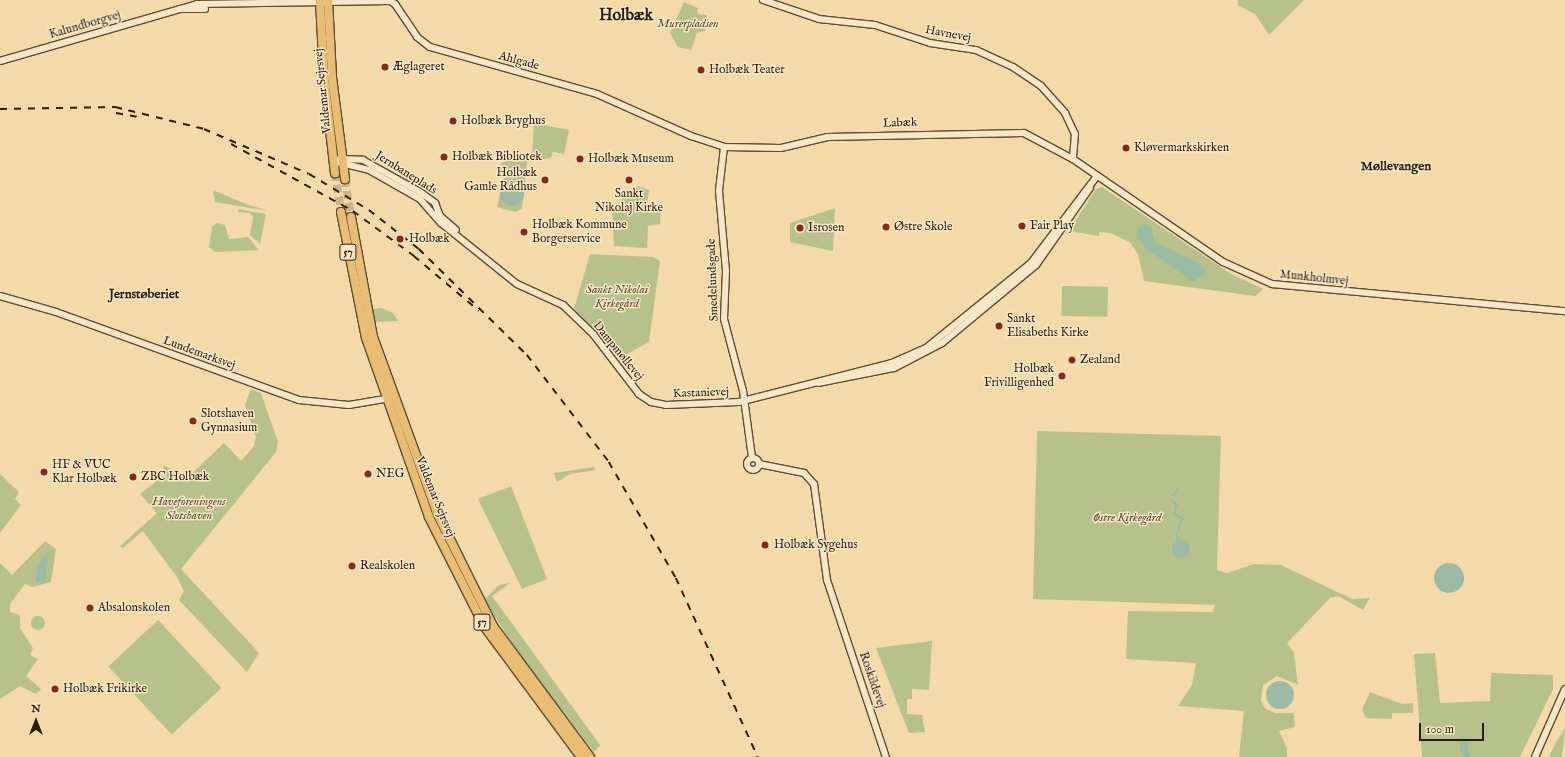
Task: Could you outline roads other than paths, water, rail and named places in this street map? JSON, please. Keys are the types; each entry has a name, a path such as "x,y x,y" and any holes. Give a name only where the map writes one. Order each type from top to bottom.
{"main road":[{"name":"Valdemar Sejrsvej","path":"320,0 335,173"},
{"name":"Valdemar Sejrsvej","path":"328,0 332,76 345,179"},
{"name":"Valdemar Sejrsvej","path":"341,212 364,331 385,400 429,517 464,590 487,629 581,757"},
{"name":"Valdemar Sejrsvej","path":"351,217 365,305 394,397 437,513 490,622 590,757"}],"street":[{"name":"Ahlgade","path":"320,0 391,1 417,37 430,47 597,94 691,136 724,146"},
{"name":"Kalundborgvej","path":"0,60 178,9 207,3 320,0"},
{"name":"Havnevej","path":"763,0 819,20 875,25 930,43 972,49 1013,67 1041,86 1065,113 1075,134 1073,159"},
{"path":"178,9 205,9"},
{"name":"Labæk","path":"724,146 781,148 828,137 1015,132 1039,138 1073,159"},
{"name":"Smedelundsgade","path":"724,146 719,191 726,264 724,319 745,401 752,458 748,461 749,469 755,470 759,464"},
{"name":"Jernbaneplads","path":"333,161 342,158 363,160 425,195 460,236 483,256"},
{"name":"Munkholmvej","path":"1073,159 1223,262 1272,284 1565,311"},
{"name":"Jernbaneplads","path":"333,161 344,166 369,170 420,199 441,224 460,236"},
{"name":"Kastanievej","path":"658,404 745,401 818,383 876,373 923,354 954,334 1033,264 1096,176"},
{"name":"Dampmøllevej","path":"483,256 520,286 563,305 593,334 639,394 658,404"},
{"name":"Lundemarksvej","path":"0,296 56,312 299,400 337,405 385,400 394,397"},
{"path":"752,458 759,464"},
{"name":"Roskildevej","path":"759,464 804,473 814,484 822,564 886,757"},
{"path":"1535,757 1565,689"}],"waterway":[{"path":"1173,496 1177,490"},
{"path":"1172,500 1177,506 1175,514 1183,519 1177,534 1179,541"}],"tunnel":[{"path":"335,173 341,212"},
{"path":"345,179 351,217"}],"railway":[{"path":"0,109 115,107 204,129 309,174 369,210 419,249 527,355 609,462 676,578 758,757"},
{"path":"116,113 143,118"},
{"path":"231,144 353,211 414,256 479,311"}],"place":[{"name":"Æglageret","path":"385,67"},
{"name":"Holbæk Teater","path":"701,70"},
{"name":"Holbæk Bryghus","path":"453,121"},
{"name":"Kløvermarkskirken","path":"1126,148"},
{"name":"Holbæk Bibliotek","path":"444,157"},
{"name":"Holbæk Museum","path":"580,159"},
{"name":"Holbæk Gamle Rådhus","path":"545,180"},
{"name":"Sankt Nikolaj Kirke","path":"629,180"},
{"name":"Fair Play","path":"1022,226"},
{"name":"Østre Skole","path":"886,227"},
{"name":"Isrosen","path":"800,228"},
{"name":"Holbæk Kommune Borgerservice","path":"524,232"},
{"name":"Holbæk","path":"400,239"},
{"name":"Sankt Elisabeths Kirke","path":"999,326"},
{"name":"Zealand","path":"1072,360"},
{"name":"Holbæk Frivilligenhed","path":"1062,376"},
{"name":"Slotshaven Gynnasium","path":"193,421"},
{"name":"HF & VUC Klar Holbæk","path":"44,472"},
{"name":"NEG","path":"368,474"},
{"name":"ZBC Holbæk","path":"133,477"},
{"name":"Holbæk Sygehus","path":"765,545"},
{"name":"Realskolen","path":"352,566"},
{"name":"Absalonskolen","path":"90,608"},
{"name":"Holbæk Frikirke","path":"55,689"}],"district":[{"name":"Holbæk","path":"626,16"},
{"name":"Møllevangen","path":"1396,167"},
{"name":"Jernstøberiet","path":"144,295"}],"park label":[{"name":"Murerpladsen","path":"688,24"},
{"name":"Sankt Nikolai Kirkegård","path":"617,297"},
{"name":"Haveforeningens Slotshaven","path":"189,509"},
{"name":"Østre Kirkegård","path":"1127,518"}]}
